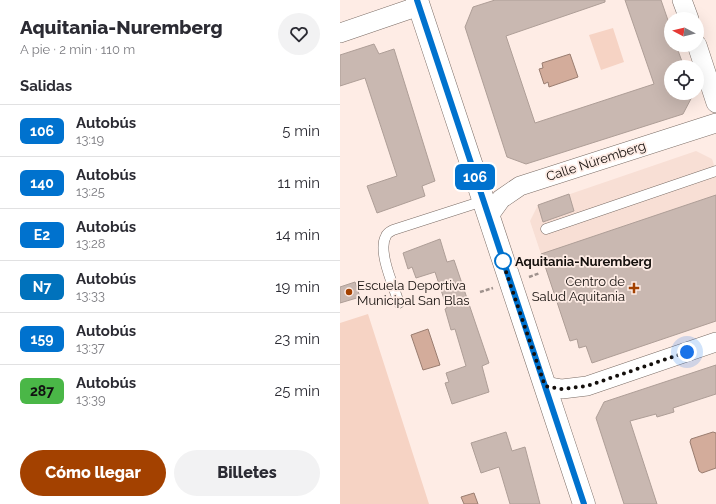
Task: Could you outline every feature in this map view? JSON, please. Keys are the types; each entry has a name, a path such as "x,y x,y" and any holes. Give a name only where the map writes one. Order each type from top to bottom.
{"street":[{"path":"682,0 686,12"},
{"path":"340,33 418,3 584,504"},
{"path":"699,52 716,103"},
{"name":"Calle Núremberg","path":"486,209 520,186 716,123"},
{"path":"545,386 562,389 587,386 716,342"}],"lane":[{"path":"546,229 716,171"},
{"path":"399,303 383,254 383,244 386,235 393,230 486,209"}],"path":[{"path":"526,278 540,273"},
{"path":"480,292 496,287"}],"shaded area":[{"path":"613,28 624,62 601,70 589,35"},
{"path":"570,54 578,77 549,87 548,82 544,84 539,69 543,68 542,63"},
{"name":"Centro de Salud Aquitania","path":"696,151 712,159 716,171 716,321 592,363 586,346 579,348 577,339 570,341 530,221 538,205"},
{"path":"368,314 429,504 340,504 340,323"},
{"path":"428,329 440,365 423,370 411,335"},
{"path":"713,432 716,433 716,468 702,473 699,471 690,442 691,439"},
{"path":"474,493 478,504 464,504 461,497"}],"building":[{"path":"495,0 605,0 605,2 506,36 535,123 654,84 625,0 661,0 665,12 664,52 679,52 681,60 664,60 664,100 690,100 683,114 526,164 507,157 465,27 473,7"},
{"path":"374,44 379,54 394,49 435,181 422,186 425,196 377,213 367,186 397,176 365,78 340,86 340,55"},
{"path":"569,194 574,211 543,222 538,205"},
{"name":"Centro de Salud Aquitania","path":"716,195 716,321 592,363 586,346 579,348 577,339 570,341 541,254"},
{"path":"440,239 447,262 454,260 489,363 482,366 489,392 452,404 445,383 449,382 446,373 466,366 455,329 451,330 445,309 447,308 435,272 416,278 412,267 408,269 403,253"},
{"name":"Escuela Deportiva Municipal San Blas","path":"355,282 360,297 340,303 340,287"},
{"path":"716,365 716,394 673,408 674,412 657,417 656,414 630,421 657,504 624,504 596,418 604,402"},
{"path":"506,432 512,451 525,447 540,504 510,504 499,467 481,473 471,443"}],"bus line":[{"name":"106","path":"417,0 584,504"}],"place":[{"name":"Aquitania-Nuremberg","path":"503,261"},
{"name":"Centro de Salud Aquitania","path":"634,288"},
{"name":"Escuela Deportiva Municipal San Blas","path":"349,292"}],"route":[{"path":"503,261 502,260 545,386 562,389 587,386 687,352"}]}
